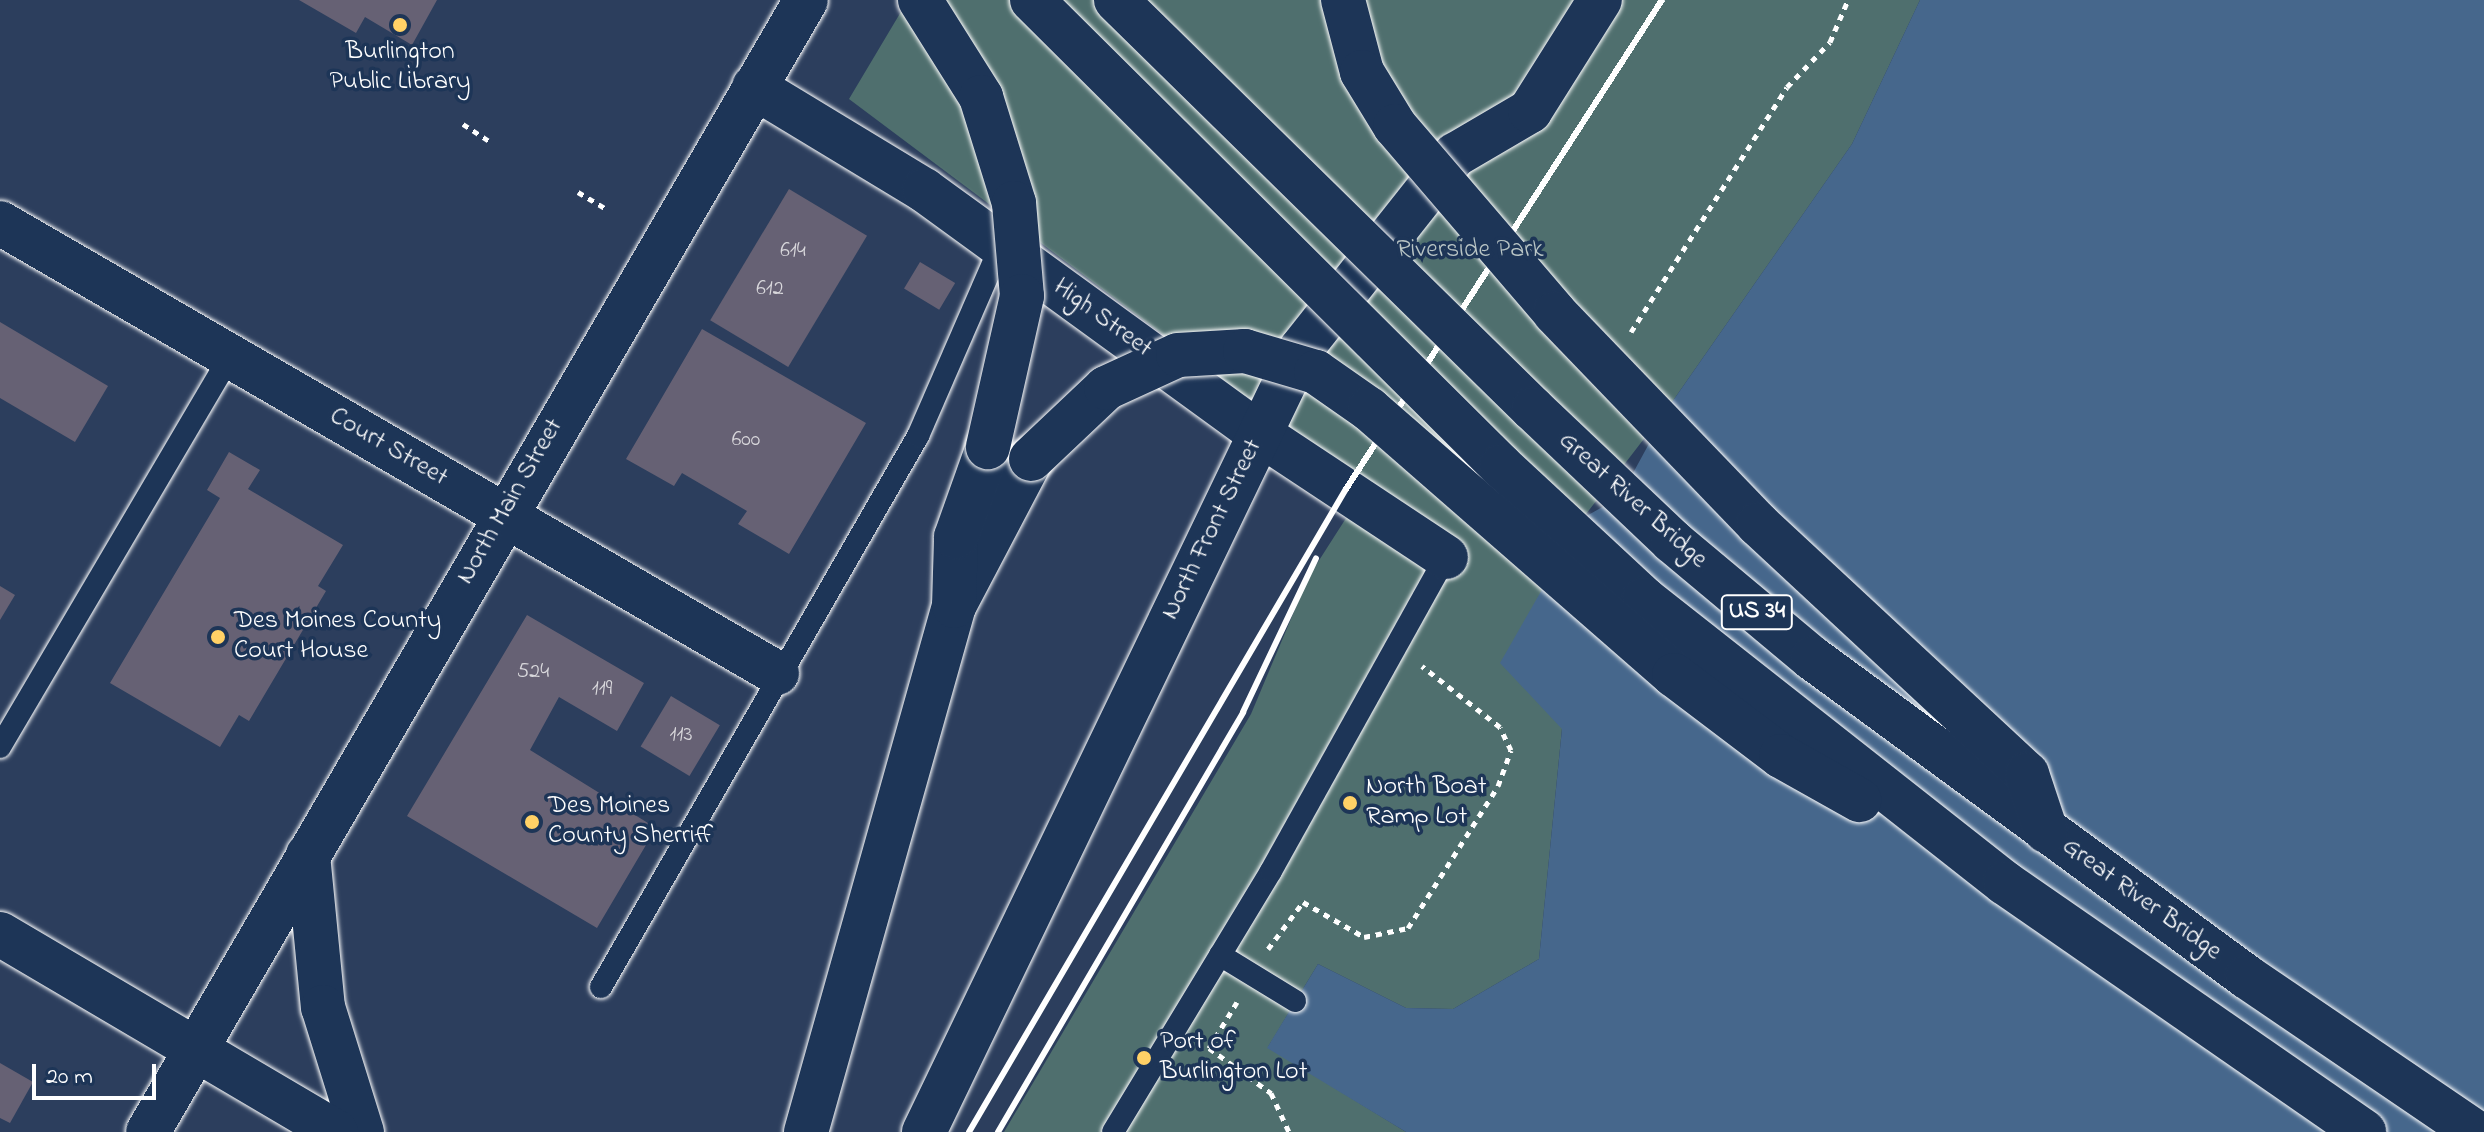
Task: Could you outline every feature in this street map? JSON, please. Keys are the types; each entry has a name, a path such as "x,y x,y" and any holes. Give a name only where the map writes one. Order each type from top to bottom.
{"main road":[{"name":"North Main Street","path":"148,1132 504,513 806,0"},
{"path":"920,0 981,97 1014,203 1022,296 988,447 956,537 954,606"},
{"name":"US 34","path":"1032,0 1501,466 1644,599 2005,883 2364,1132"},
{"name":"Great River Bridge","path":"1116,0 1672,541 1812,658 2046,831 2475,1132"},
{"path":"1343,0 1362,72 1395,126 1555,313 1758,524 2027,774 2046,831"},
{"name":"North Front Street","path":"924,1132 1058,847 1316,325 1455,155 1530,111 1600,0"},
{"name":"High Street","path":"754,87 924,190 1260,434 1446,557"},
{"name":"Court Street","path":"0,223 777,673"},
{"path":"806,1132 954,606 1031,459 1106,388 1178,355 1245,351 1316,372 1369,409 1662,665 1781,756 2005,883"},
{"path":"308,855 323,1007 362,1132"},
{"path":"0,934 336,1132"},
{"path":"777,1132 825,1066"}],"lane":[{"path":"601,987 777,673 918,436 1001,245"},
{"path":"0,747 230,357"},
{"path":"1113,1132 1390,665 1446,557"},
{"path":"1220,955 1295,1001"}],"path":[{"path":"1626,339 1787,87 1830,42 1848,0"},
{"path":"463,124 491,142"},
{"path":"578,192 605,208"},
{"path":"1289,1132 1271,1093 1209,1048 1281,925 1303,902 1364,937 1408,928 1498,786 1511,750 1500,727 1421,667 1428,654"}],"green space":[{"name":"Riverside Park","path":"908,0 1920,0 1852,144 1670,405 1583,518 1539,959 1453,1009 1406,1008 1318,964 1268,1047 1406,1132 1004,1132 1251,714 1309,576 1366,487 849,99"}],"water":[{"path":"1920,0 2484,0 2484,1132 1406,1132 1267,1048 1318,964 1406,1008 1453,1009 1539,959 1562,729 1500,663 1583,518 1620,497 1670,405 1852,144"}],"building":[{"name":"Burlington Public Library","path":"299,0 437,0 412,45 365,17 356,33"},
{"path":"789,189 867,236 788,367 710,320"},
{"path":"920,262 955,283 939,310 904,289"},
{"path":"0,322 108,386 75,442 0,398"},
{"path":"702,329 866,423 789,554 738,524 747,511 682,473 674,486 626,459"},
{"name":"Des Moines County Court House","path":"229,452 260,470 248,489 343,545 318,586 326,591 249,721 239,715 220,747 110,683 220,498 207,490"},
{"path":"0,586 15,595 0,620"},
{"name":"Des Moines County Sherriff","path":"527,615 644,683 617,731 559,697 530,750 656,828 597,928 407,816"},
{"path":"671,696 720,725 689,776 641,747"},
{"path":"0,1063 33,1082 10,1123 0,1118"}],"railway":[{"path":"969,1132 1346,489 1662,0"},
{"path":"998,1132 1243,712 1316,558"}],"place":[{"name":"Burlington Public Library","path":"400,25"},
{"name":"Des Moines County Court House","path":"218,637"},
{"name":"North Boat Ramp Lot","path":"1350,803"},
{"name":"Des Moines County Sherriff","path":"532,822"},
{"name":"Port of Burlington Lot","path":"1144,1058"}]}
